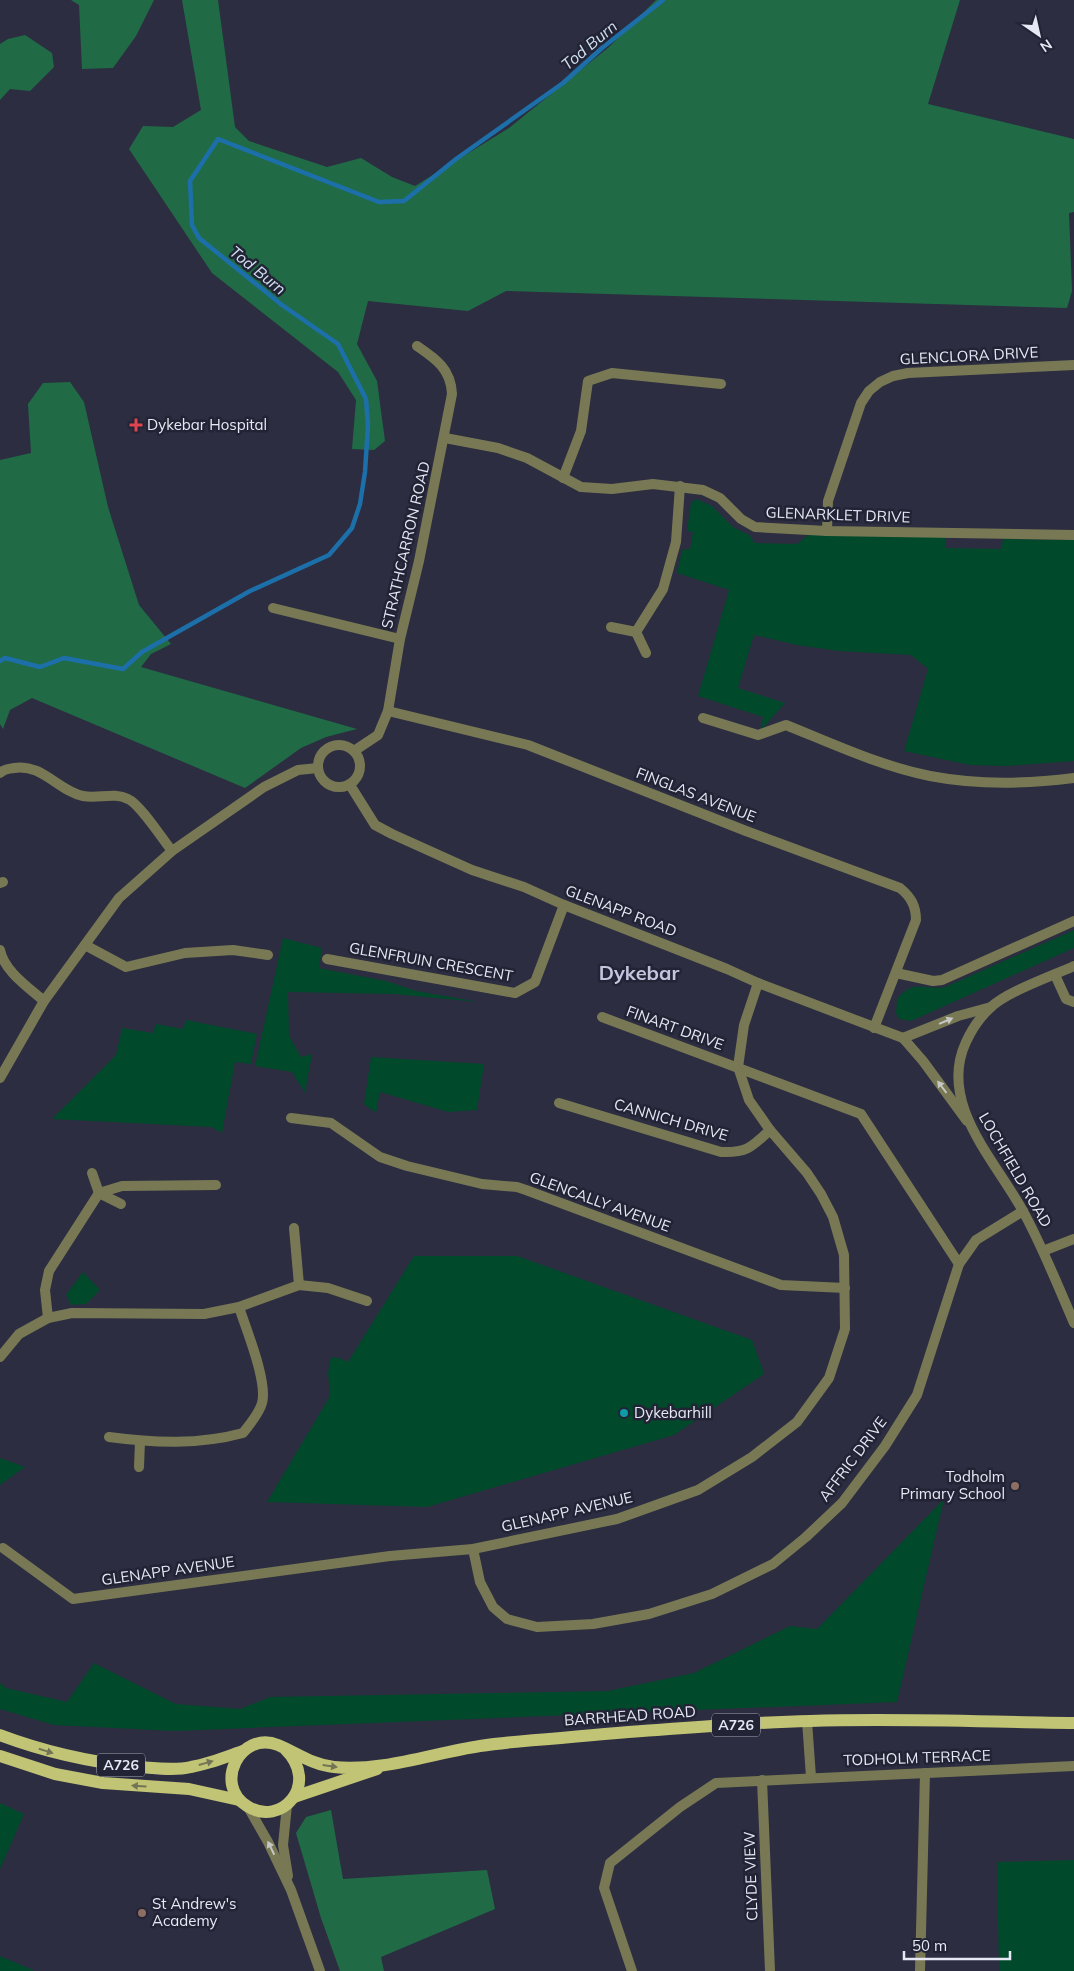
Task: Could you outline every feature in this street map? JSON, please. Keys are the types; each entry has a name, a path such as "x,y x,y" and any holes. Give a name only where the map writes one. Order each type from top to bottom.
{"main road":[{"name":"BARRHEAD ROAD","path":"285,1749 312,1762 337,1767 366,1766 401,1761 489,1745 655,1730 807,1721 1074,1724"},
{"name":"A726","path":"0,1735 57,1754 112,1764 152,1768 190,1768 242,1751"},
{"path":"274,1744 285,1749 294,1757 299,1768 300,1780 290,1801 270,1812 259,1811 244,1804 234,1791 231,1781 232,1770 242,1751 252,1745 274,1744"},
{"name":"A726","path":"0,1756 56,1774 103,1783 189,1790 244,1804"},
{"name":"BARRHEAD ROAD","path":"290,1801 401,1761"}],"street":[{"name":"STRATHCARRON ROAD","path":"354,751 378,735 388,711 400,639 419,561 445,438 452,394 452,385 444,367 417,346"},
{"name":"GLENCLORA DRIVE","path":"827,531 828,501 854,421 861,403 869,391 880,382 908,373 1074,365"},
{"path":"563,478 581,430 588,381 612,373 721,384"},
{"name":"GLENARKLET DRIVE","path":"445,438 498,448 528,458 581,487 612,489 654,484 703,490 720,498 741,519 755,527 827,531 1074,535"},
{"path":"636,632 663,589 676,542 680,486"},
{"path":"273,608 400,639"},
{"path":"611,627 636,632"},
{"path":"636,632 646,653"},
{"name":"FINGLAS AVENUE","path":"388,711 528,745 746,831 900,888 912,900 915,907 916,920 874,1028"},
{"path":"703,718 758,735 786,725 864,756 930,776 991,782 1041,782 1074,778"},
{"path":"332,746 345,746 354,751 360,766 359,773 350,785 340,788 323,781 318,768 322,754 332,746"},
{"path":"0,773 3,770 22,767 38,771 81,796 116,795 130,799 172,851"},
{"path":"0,1078 44,1001 119,898 172,851 264,787 298,770 318,768"},
{"name":"GLENAPP ROAD","path":"350,785 375,825 397,837 472,870 524,888 758,983 903,1038"},
{"name":"GLENFRUIN CRESCENT","path":"327,959 514,993 535,982 564,905"},
{"path":"896,973 932,981 942,980 1074,921"},
{"path":"85,945 126,967 186,953 233,950 268,955"},
{"path":"0,950 2,960 23,983 44,1001"},
{"name":"LOCHFIELD ROAD","path":"1074,966 1008,996 991,1007 971,1032 963,1049 958,1069 958,1087 963,1108 971,1126 1023,1211 1043,1250 1074,1323"},
{"path":"1055,975 1066,999 1074,1002"},
{"name":"GLENAPP AVENUE","path":"3,1548 73,1599 390,1556 473,1549 617,1519 698,1490 752,1457 797,1422 829,1378 845,1329 844,1255 833,1217 807,1172 770,1130 749,1100 738,1068 744,1025 758,983"},
{"path":"971,1126 927,1066 903,1038 958,1016 991,1007"},
{"name":"FINART DRIVE","path":"602,1017 861,1114 959,1264"},
{"name":"CANNICH DRIVE","path":"559,1103 722,1152 739,1153 756,1143 770,1130"},
{"name":"GLENCALLY AVENUE","path":"291,1118 331,1124 380,1157 406,1166 482,1184 517,1187 781,1285 845,1288"},
{"path":"92,1173 99,1193 121,1204"},
{"path":"48,1318 45,1290 49,1271 99,1193 122,1186 216,1185"},
{"name":"AFFRIC DRIVE","path":"473,1549 480,1582 493,1607 507,1619 537,1627 593,1624 649,1614 712,1594 773,1564 842,1503 886,1446 917,1395 959,1264 976,1240 1023,1211"},
{"path":"294,1228 300,1285"},
{"path":"1043,1250 1074,1239"},
{"path":"0,1357 19,1334 48,1318 72,1313 204,1314 239,1308 300,1285 328,1288 367,1301"},
{"path":"109,1437 140,1441 205,1441 243,1433 254,1419 263,1402 261,1376 239,1308"},
{"path":"139,1467 140,1441"},
{"path":"807,1721 811,1777"},
{"name":"TODHOLM TERRACE","path":"632,1971 604,1888 610,1863 680,1807 716,1783 1074,1766"},
{"path":"920,1971 924,1773"},
{"name":"CLYDE VIEW","path":"762,1780 770,1971"},
{"path":"290,1801 283,1845 291,1890"},
{"path":"244,1804 268,1842 291,1890 320,1971"}],"green space":[{"path":"71,0 154,0 136,36 113,68 82,69 79,5"},
{"path":"182,0 218,0 235,127 249,141 327,167 361,158 392,177 415,186 509,128 609,47 656,0 960,0 928,104 1074,139 1074,212 1069,213 1072,291 1067,308 506,291 468,311 368,301 357,344 377,381 385,441 374,450 352,449 356,400 338,372 212,273 129,149 143,126 173,127 201,110"},
{"path":"25,35 52,53 54,67 30,91 10,89 0,100 0,44 8,39"},
{"path":"70,382 84,402 108,507 139,605 171,644 151,654 141,667 357,729 326,737 301,748 245,788 32,698 10,710 3,729 0,724 0,460 31,453 28,404 43,383"},
{"path":"696,499 712,506 733,527 749,535 755,543 797,544 808,535 945,537 945,548 1001,549 1003,539 1074,540 1074,761 1007,766 970,765 904,751 928,669 911,655 839,651 797,645 754,635 738,688 785,703 761,730 763,717 698,696 729,590 677,573 682,550 690,549 693,532 687,531 691,503"},
{"path":"1074,930 1074,948 911,1021 899,1019 896,1013 897,999 909,989 914,987 945,987"},
{"path":"283,938 322,948 319,968 386,981 416,991 479,1002 393,994 288,992 289,1036 301,1057 312,1054 305,1093 292,1072 255,1066"},
{"path":"186,1020 257,1034 251,1064 235,1062 222,1133 211,1127 52,1119 116,1055 122,1028 153,1033 156,1024 183,1029"},
{"path":"371,1057 484,1064 477,1110 448,1112 380,1092 376,1113 364,1104"},
{"path":"414,1256 517,1256 752,1340 764,1374 674,1435 427,1507 267,1502 330,1396 328,1373 331,1357 348,1362"},
{"path":"83,1272 100,1290 86,1304 71,1305 66,1295"},
{"path":"0,1458 25,1467 0,1485"},
{"path":"944,1499 897,1702 174,1731 54,1725 0,1709 0,1683 6,1688 67,1702 94,1663 176,1704 240,1709 270,1697 608,1691 694,1673 790,1626 817,1629"},
{"path":"0,1803 24,1814 0,1869"},
{"path":"331,1810 343,1879 487,1870 495,1909 381,1957 384,1971 340,1971 321,1918 296,1833 306,1817"},
{"path":"1074,1860 1074,1971 999,1971 997,1862"},
{"path":"0,1956 35,1971 0,1971"}],"waterway":[{"name":"Tod Burn","path":"0,661 5,658 40,667 64,658 123,669 142,652 250,591 329,555 352,528 360,504 365,472 368,425 366,399 338,344 282,305 199,238 192,225 190,181 218,139 379,202 404,201 456,159 563,83 602,48 663,0"}],"place":[{"name":"Dykebar Hospital","path":"136,425"},
{"name":"Dykebarhill","path":"624,1413"},
{"name":"Todholm Primary School","path":"1015,1486"},
{"name":"St Andrew's Academy","path":"142,1913"}],"district":[{"name":"Dykebar","path":"639,973"}]}
